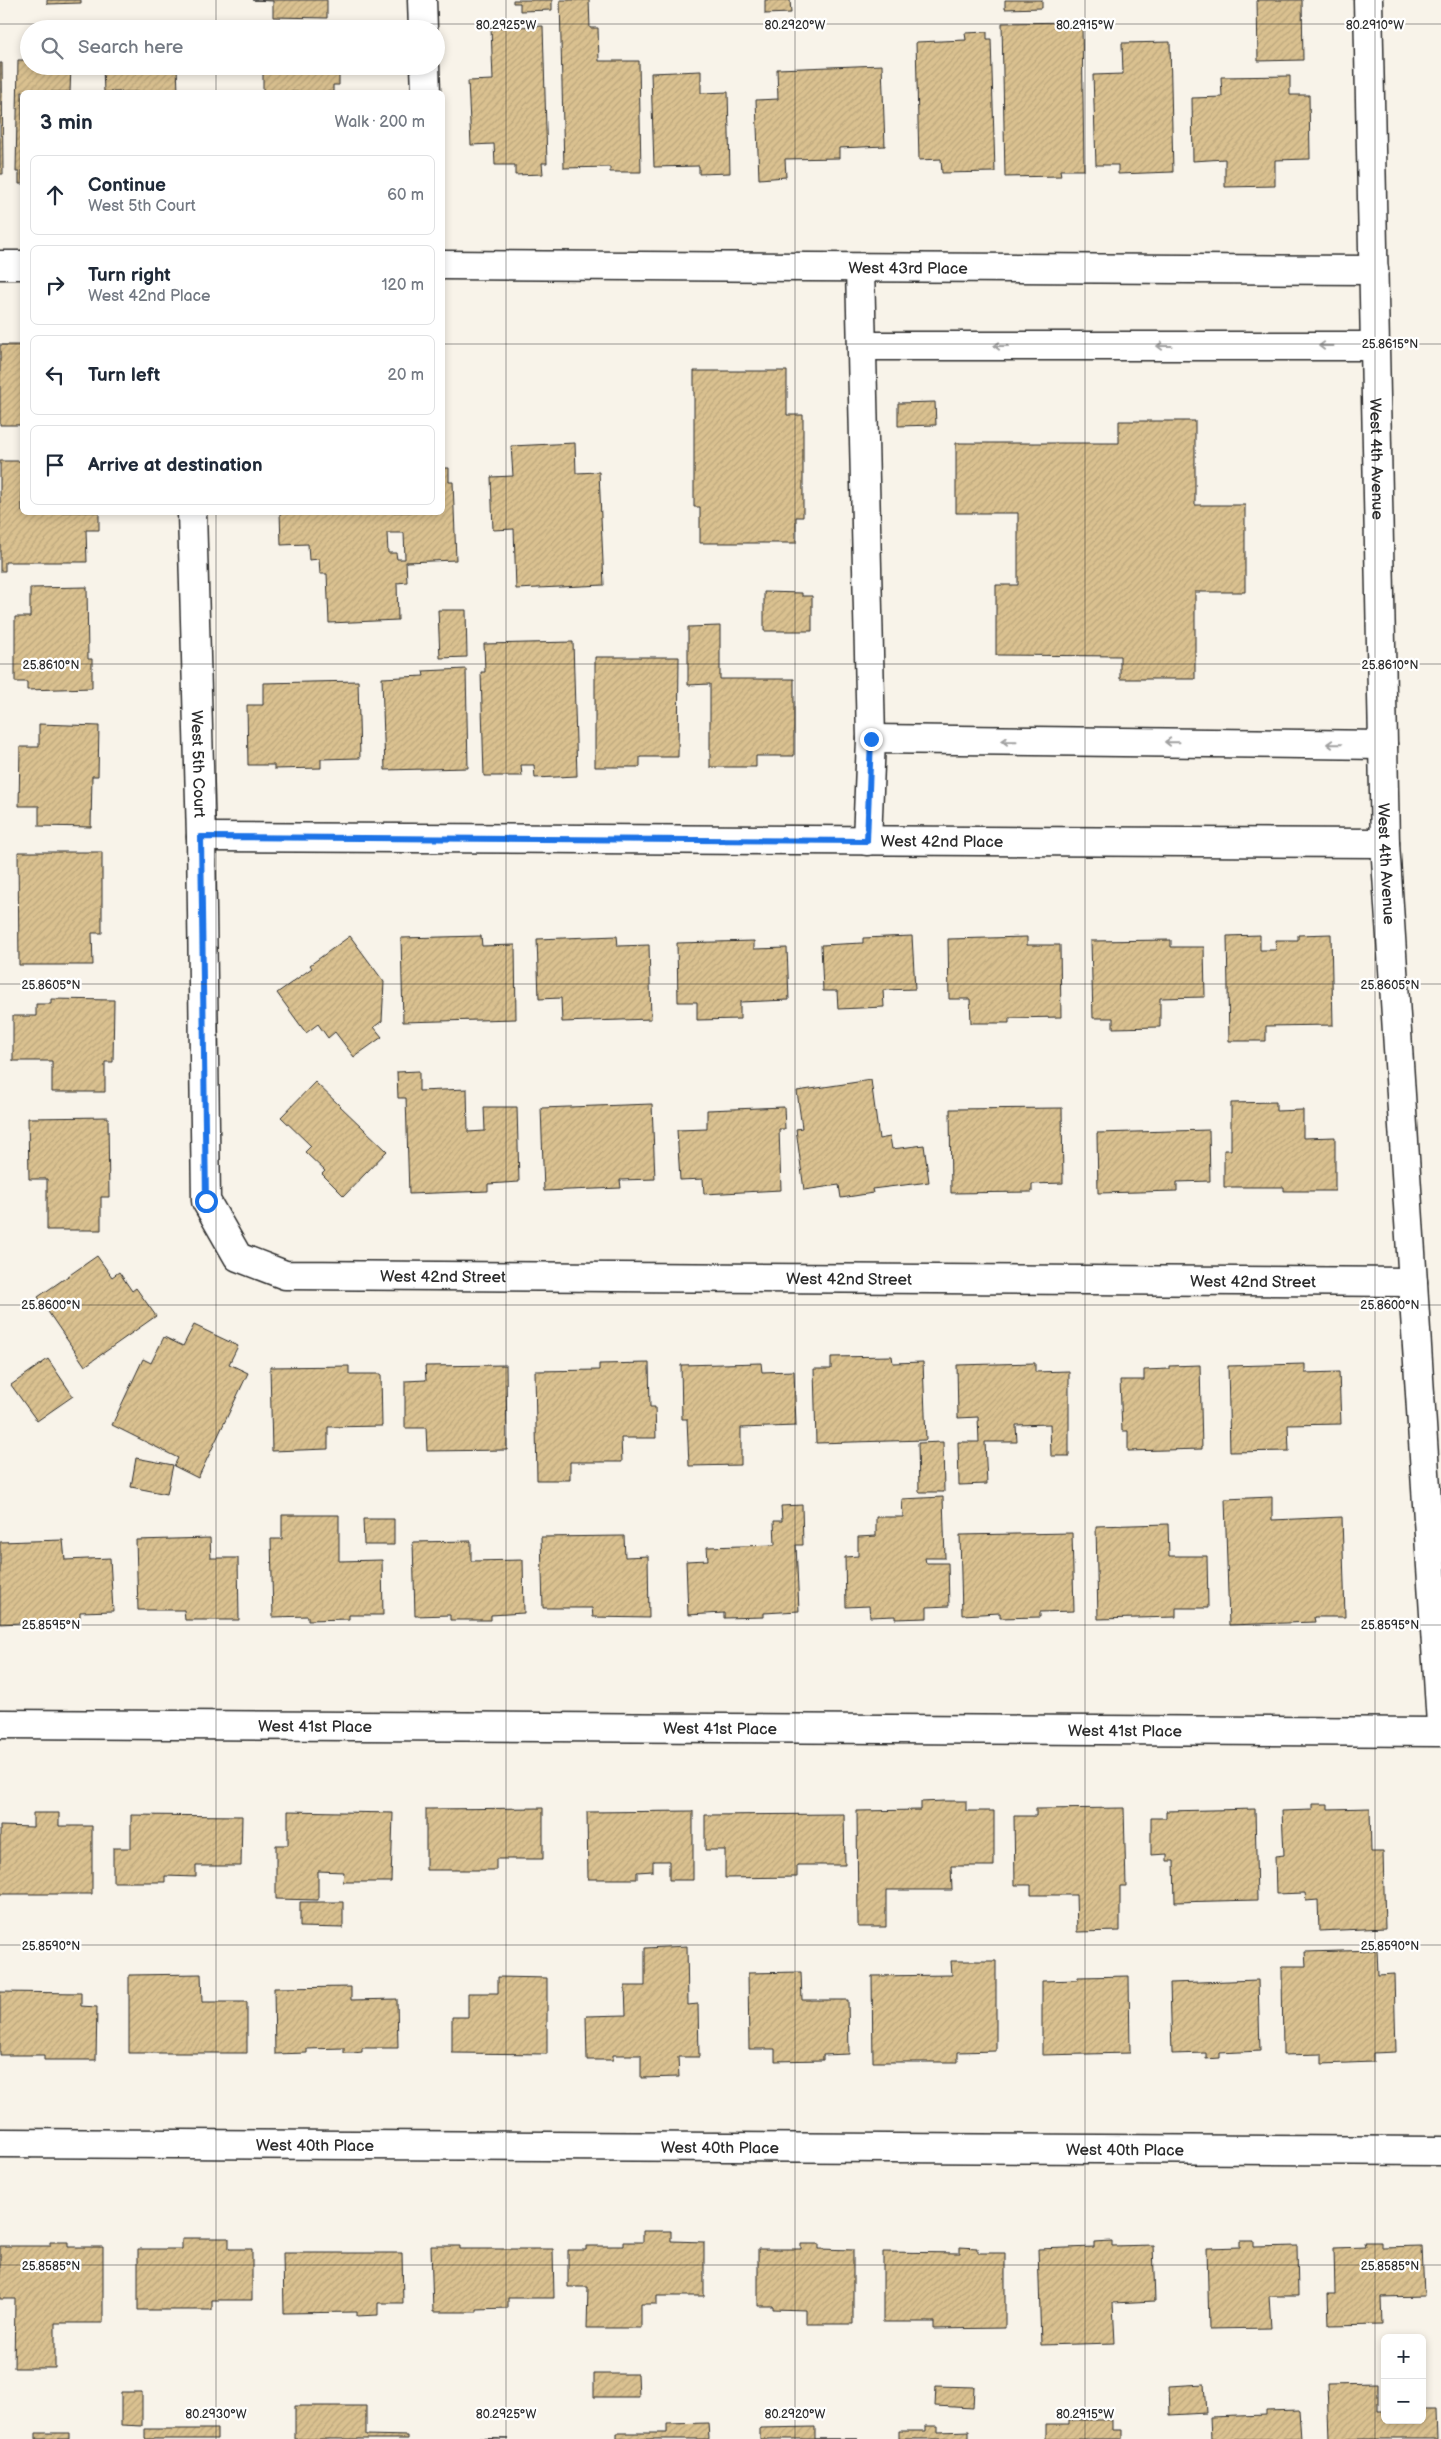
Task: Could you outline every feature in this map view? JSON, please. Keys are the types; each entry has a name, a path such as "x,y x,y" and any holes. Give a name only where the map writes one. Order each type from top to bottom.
{"street":[{"path":"422,0 423,20"},
{"name":"West 4th Avenue","path":"1368,0 1385,844 1441,1724"},
{"path":"425,75 426,90"},
{"path":"0,265 20,265"},
{"name":"West 43rd Place","path":"445,265 1374,270"},
{"path":"860,268 871,739 867,841"},
{"path":"862,346 1375,346"},
{"name":"West 5th Court","path":"192,515 201,837 206,1201 238,1257 285,1275"},
{"path":"871,739 1383,745"},
{"name":"West 42nd Place","path":"201,837 1385,844"},
{"name":"West 42nd Street","path":"285,1275 1413,1282"},
{"name":"West 41st Place","path":"0,1724 1441,1732"},
{"name":"West 40th Place","path":"0,2143 1441,2151"}],"building":[{"path":"47,0 81,0 81,3 47,4"},
{"path":"252,0 327,0 327,18 273,17 273,1"},
{"path":"513,0 552,0 552,10 520,11 520,3 513,3"},
{"path":"560,0 589,0 590,28 598,28 599,61 639,61 641,172 610,172 610,167 564,168"},
{"path":"765,0 790,0 791,13 765,14"},
{"path":"1005,0 1042,0 1042,8 1005,9"},
{"path":"1257,0 1302,0 1303,60 1258,61"},
{"path":"1082,22 1084,170 1060,170 1061,176 1005,177 1002,23"},
{"path":"543,26 547,163 542,163 543,174 515,175 515,165 495,165 494,144 471,145 468,81 493,80 491,28"},
{"path":"987,32 987,39 991,39 995,172 942,173 941,159 919,160 916,42 966,40 965,33"},
{"path":"1170,42 1173,172 1118,174 1118,165 1096,165 1093,75 1123,74 1122,43"},
{"path":"18,60 20,60 20,75 71,75 70,90 20,90 20,184 19,172 16,172"},
{"path":"0,63 2,63 3,174 0,174"},
{"path":"882,65 885,146 839,148 839,158 785,159 786,177 759,179 756,100 778,99 777,69"},
{"path":"701,71 701,93 728,92 730,173 699,174 699,166 654,167 651,73"},
{"path":"103,75 177,75 178,90 104,90"},
{"path":"263,75 339,75 339,85 333,85 333,90 263,90"},
{"path":"1290,76 1290,95 1309,95 1310,159 1275,160 1275,186 1225,187 1225,159 1193,161 1192,98 1222,97 1221,77"},
{"path":"0,345 20,345 20,425 0,425"},
{"path":"694,371 787,371 787,415 803,415 803,517 796,517 796,543 700,543 700,507 694,507"},
{"path":"935,402 936,425 898,426 898,403"},
{"path":"1119,421 1195,421 1195,505 1245,505 1245,592 1195,592 1195,679 1120,679 1120,656 996,655 996,585 1018,585 1018,513 956,513 956,443 1119,443"},
{"path":"575,443 576,473 599,472 604,585 516,589 514,529 493,530 491,477 513,476 511,446"},
{"path":"0,461 20,461 20,515 99,515 99,530 86,530 87,562 5,562 5,571 0,571"},
{"path":"445,468 449,468 449,482 453,482 456,560 406,562 407,582 397,583 398,620 329,623 327,574 320,574 319,559 309,560 308,544 281,545 280,515 445,515","holes":["387,533 404,533 405,559 397,559 396,553 388,553"]},
{"path":"87,587 88,659 92,659 92,688 27,690 27,682 15,682 15,617 30,617 30,588"},
{"path":"764,592 802,593 802,596 812,596 812,631 764,631"},
{"path":"438,610 466,610 467,657 440,658"},
{"path":"720,626 720,679 794,679 794,756 756,756 756,767 710,767 710,684 688,685 688,627"},
{"path":"573,642 577,776 535,778 534,765 521,765 522,776 484,776 481,672 485,672 484,644"},
{"path":"595,657 679,657 678,757 640,757 640,767 595,767"},
{"path":"466,669 468,768 385,770 382,678 424,676 423,671"},
{"path":"358,681 360,758 321,759 321,768 274,769 274,765 248,765 247,705 263,705 263,683"},
{"path":"39,724 99,726 98,776 92,776 91,827 39,826 39,806 19,806 20,747 39,747"},
{"path":"18,852 102,852 102,933 92,933 93,965 19,965"},
{"path":"1331,934 1333,1025 1266,1026 1266,1041 1229,1041 1227,936 1260,935 1260,950 1276,950 1275,940 1298,940 1298,935"},
{"path":"350,936 384,982 382,1021 374,1027 382,1037 354,1057 335,1032 328,1038 318,1024 306,1033 277,993 312,968 310,965"},
{"path":"481,936 482,946 515,945 516,1019 403,1022 401,938"},
{"path":"617,936 618,946 649,945 651,1019 562,1022 561,998 539,999 537,939"},
{"path":"912,936 915,989 883,990 884,1007 838,1009 837,991 823,991 821,945 863,943 863,938"},
{"path":"1027,937 1027,945 1060,945 1061,1017 1009,1018 1009,1023 971,1023 970,999 949,999 948,939"},
{"path":"1171,940 1171,947 1204,947 1205,997 1160,998 1160,1027 1113,1028 1113,1018 1093,1018 1091,941"},
{"path":"754,941 754,949 787,948 789,1000 740,1002 740,1019 697,1020 697,1002 678,1002 677,943"},
{"path":"51,999 114,1000 113,1062 105,1062 105,1092 52,1092 52,1061 13,1061 13,1016 36,1016 36,1004 51,1004"},
{"path":"419,1071 419,1091 467,1089 468,1132 485,1131 484,1107 517,1107 519,1182 488,1184 488,1191 409,1194 406,1098 398,1098 397,1072"},
{"path":"871,1080 879,1139 890,1137 892,1149 924,1145 929,1182 872,1189 873,1193 841,1198 839,1185 804,1190 796,1129 802,1128 797,1091"},
{"path":"315,1082 387,1151 344,1196 322,1174 325,1171 305,1152 311,1146 281,1117"},
{"path":"1276,1102 1276,1111 1303,1110 1303,1138 1335,1137 1335,1191 1284,1191 1284,1187 1224,1187 1224,1150 1231,1150 1231,1103"},
{"path":"652,1104 655,1179 620,1180 621,1188 544,1191 541,1108"},
{"path":"784,1107 785,1129 779,1129 781,1190 704,1194 703,1179 680,1180 677,1130 707,1129 707,1110"},
{"path":"1062,1108 1063,1183 1032,1184 1032,1192 951,1193 950,1109"},
{"path":"108,1117 109,1197 101,1197 101,1230 47,1230 47,1179 29,1179 28,1118"},
{"path":"1209,1130 1210,1181 1177,1182 1177,1191 1098,1193 1097,1133"},
{"path":"97,1256 112,1277 119,1272 132,1291 136,1288 156,1316 85,1366 38,1297"},
{"path":"194,1325 238,1346 229,1364 248,1373 198,1478 174,1466 178,1458 112,1425 143,1359 151,1363 164,1337 183,1346"},
{"path":"892,1356 893,1363 923,1362 926,1440 816,1443 814,1369 831,1369 831,1357"},
{"path":"48,1359 73,1396 37,1421 11,1385"},
{"path":"649,1363 650,1407 655,1407 656,1438 621,1438 622,1462 570,1462 570,1480 537,1480 535,1371 599,1370 599,1364"},
{"path":"761,1363 762,1372 794,1371 796,1426 741,1428 741,1465 689,1466 687,1419 682,1419 681,1365"},
{"path":"1035,1363 1035,1372 1069,1371 1069,1456 1051,1456 1050,1424 1016,1425 1017,1442 985,1442 987,1484 959,1485 958,1442 979,1442 978,1417 958,1418 957,1365"},
{"path":"1305,1364 1305,1373 1339,1372 1341,1424 1288,1425 1289,1451 1230,1452 1228,1366"},
{"path":"506,1365 507,1450 427,1451 426,1428 405,1428 405,1381 426,1380 425,1366"},
{"path":"1200,1365 1202,1449 1128,1451 1128,1431 1122,1431 1120,1380 1144,1380 1144,1370 1169,1369 1169,1366"},
{"path":"349,1366 349,1374 381,1374 382,1426 328,1427 328,1449 272,1451 270,1367"},
{"path":"943,1442 944,1492 919,1492 918,1443"},
{"path":"136,1458 173,1465 167,1494 131,1487"},
{"path":"943,1497 945,1558 925,1558 926,1563 948,1563 949,1606 927,1607 927,1618 895,1619 895,1616 870,1617 869,1606 846,1607 845,1557 858,1556 858,1537 876,1536 876,1517 903,1517 902,1499"},
{"path":"1272,1497 1272,1520 1342,1517 1345,1617 1314,1617 1315,1622 1229,1625 1225,1499"},
{"path":"802,1505 803,1545 796,1545 799,1611 764,1613 764,1617 724,1618 724,1613 688,1615 686,1561 708,1560 707,1547 775,1545 774,1521 782,1521 781,1506"},
{"path":"282,1515 339,1515 339,1561 382,1560 383,1615 349,1615 349,1619 308,1620 308,1616 273,1617 271,1539 282,1539"},
{"path":"363,1519 394,1519 394,1545 364,1545"},
{"path":"1168,1524 1169,1556 1207,1556 1208,1608 1176,1608 1176,1617 1098,1619 1096,1526"},
{"path":"1072,1533 1074,1611 1040,1612 1040,1617 1000,1618 1000,1613 962,1615 960,1535"},
{"path":"624,1536 625,1557 648,1556 649,1618 593,1617 592,1608 543,1608 541,1537"},
{"path":"210,1538 211,1558 238,1558 239,1620 185,1620 184,1610 138,1610 136,1540"},
{"path":"63,1540 65,1560 110,1558 113,1611 80,1612 80,1620 0,1624 0,1542"},
{"path":"471,1541 471,1561 523,1560 524,1613 491,1615 491,1620 450,1620 450,1615 415,1616 413,1542"},
{"path":"966,1801 966,1811 994,1811 994,1866 951,1866 952,1890 886,1890 886,1927 858,1927 857,1811 921,1810 921,1802"},
{"path":"1312,1804 1328,1804 1328,1809 1370,1808 1371,1852 1383,1852 1385,1928 1319,1931 1318,1900 1306,1901 1305,1893 1276,1894 1275,1856 1284,1855 1282,1811 1312,1810"},
{"path":"543,1808 543,1859 496,1859 496,1870 426,1870 426,1809"},
{"path":"1124,1808 1126,1886 1120,1886 1120,1931 1077,1932 1076,1895 1031,1895 1031,1885 1015,1885 1014,1816 1036,1816 1036,1809"},
{"path":"1255,1809 1257,1900 1175,1902 1174,1861 1167,1861 1167,1854 1151,1855 1151,1818 1166,1818 1166,1811"},
{"path":"288,1811 393,1813 391,1882 343,1882 344,1872 318,1871 318,1900 276,1899 276,1845 288,1845"},
{"path":"693,1811 693,1880 669,1880 669,1861 653,1861 653,1871 637,1872 637,1879 588,1879 587,1812"},
{"path":"33,1813 59,1813 59,1826 92,1826 92,1894 0,1894 0,1826 33,1827"},
{"path":"844,1814 845,1865 797,1865 797,1877 725,1878 725,1850 705,1850 705,1815"},
{"path":"131,1815 242,1816 241,1866 196,1866 196,1877 165,1876 165,1882 113,1882 113,1848 131,1848"},
{"path":"300,1902 343,1902 343,1928 300,1927"},
{"path":"687,1946 688,2005 698,2004 699,2057 678,2057 679,2077 641,2078 641,2055 613,2055 613,2060 587,2060 586,2016 626,2015 625,1986 645,1986 645,1948"},
{"path":"1377,1950 1378,1975 1394,1974 1396,2052 1373,2053 1373,2062 1322,2064 1322,2054 1283,2055 1282,1966 1306,1966 1305,1952"},
{"path":"951,1961 996,1961 996,2051 958,2052 958,2062 873,2062 872,1976 952,1975"},
{"path":"801,1972 802,2000 848,2000 849,2054 823,2055 823,2060 775,2061 775,2049 749,2049 748,1973"},
{"path":"201,1974 202,2002 247,2002 247,2053 129,2053 129,1975"},
{"path":"1129,1976 1130,2053 1042,2055 1042,1981 1078,1980 1078,1977"},
{"path":"498,1977 547,1978 547,2054 452,2053 452,2017 468,2017 468,1993 498,1993"},
{"path":"1258,1980 1260,2051 1220,2053 1220,2058 1206,2059 1206,2053 1172,2054 1170,1983"},
{"path":"351,1987 351,2000 397,1999 398,2048 362,2048 362,2052 353,2053 344,2053 344,2048 307,2049 307,2053 275,2054 274,1988"},
{"path":"0,1992 81,1993 81,2006 97,2007 96,2060 44,2060 44,2055 0,2055"},
{"path":"643,2231 671,2231 671,2241 704,2242 704,2296 657,2296 657,2304 641,2304 641,2328 587,2328 588,2287 568,2287 568,2250 586,2250 586,2246 624,2246 624,2242 643,2242"},
{"path":"182,2238 229,2238 229,2249 252,2249 252,2300 212,2300 212,2310 138,2310 138,2249 182,2249"},
{"path":"1112,2241 1112,2246 1153,2245 1155,2301 1113,2303 1115,2343 1041,2345 1038,2249 1094,2247 1094,2242"},
{"path":"1240,2241 1254,2241 1254,2247 1297,2246 1298,2296 1269,2296 1271,2328 1209,2329 1207,2248 1240,2247"},
{"path":"50,2242 68,2242 68,2247 103,2247 103,2323 55,2323 55,2368 14,2368 15,2299 0,2299 0,2246 50,2246"},
{"path":"1364,2242 1381,2242 1381,2247 1422,2246 1424,2296 1381,2297 1382,2324 1329,2325 1328,2294 1335,2294 1334,2248 1365,2247"},
{"path":"801,2244 819,2244 819,2249 853,2250 853,2324 806,2324 806,2310 773,2309 773,2306 758,2306 758,2249 801,2249"},
{"path":"431,2246 460,2246 460,2249 553,2249 554,2298 508,2298 508,2308 477,2309 477,2312 433,2312"},
{"path":"960,2247 977,2248 977,2253 1005,2253 1005,2328 934,2329 934,2322 883,2322 883,2252 960,2253"},
{"path":"283,2253 402,2253 403,2303 378,2303 378,2315 357,2316 357,2312 284,2313"},
{"path":"594,2374 638,2374 639,2397 594,2397"},
{"path":"1378,2383 1378,2411 1381,2411 1381,2424 1426,2424 1426,2410 1436,2410 1437,2439 1329,2439 1327,2384"},
{"path":"1204,2384 1206,2413 1170,2415 1169,2386"},
{"path":"936,2386 974,2387 973,2408 935,2406"},
{"path":"121,2392 142,2392 142,2426 121,2425"},
{"path":"295,2406 366,2406 366,2435 408,2436 408,2439 295,2439"},
{"path":"1299,2410 1301,2439 1211,2439 1210,2417 1266,2415 1266,2411"},
{"path":"1069,2420 1112,2420 1112,2430 1122,2430 1122,2439 1046,2439 1046,2424 1069,2424"},
{"path":"708,2423 709,2439 617,2439 617,2433 667,2433 667,2424"},
{"path":"926,2426 938,2426 938,2432 969,2431 969,2439 899,2439 899,2431 926,2431"},
{"path":"815,2427 815,2439 760,2439 760,2428"},
{"path":"145,2429 217,2429 217,2439 145,2439"},
{"path":"36,2433 69,2433 69,2439 36,2439"},
{"path":"469,2438 509,2439 469,2439"}],"route":[{"path":"206,1201 201,837 867,841 871,739"}]}
